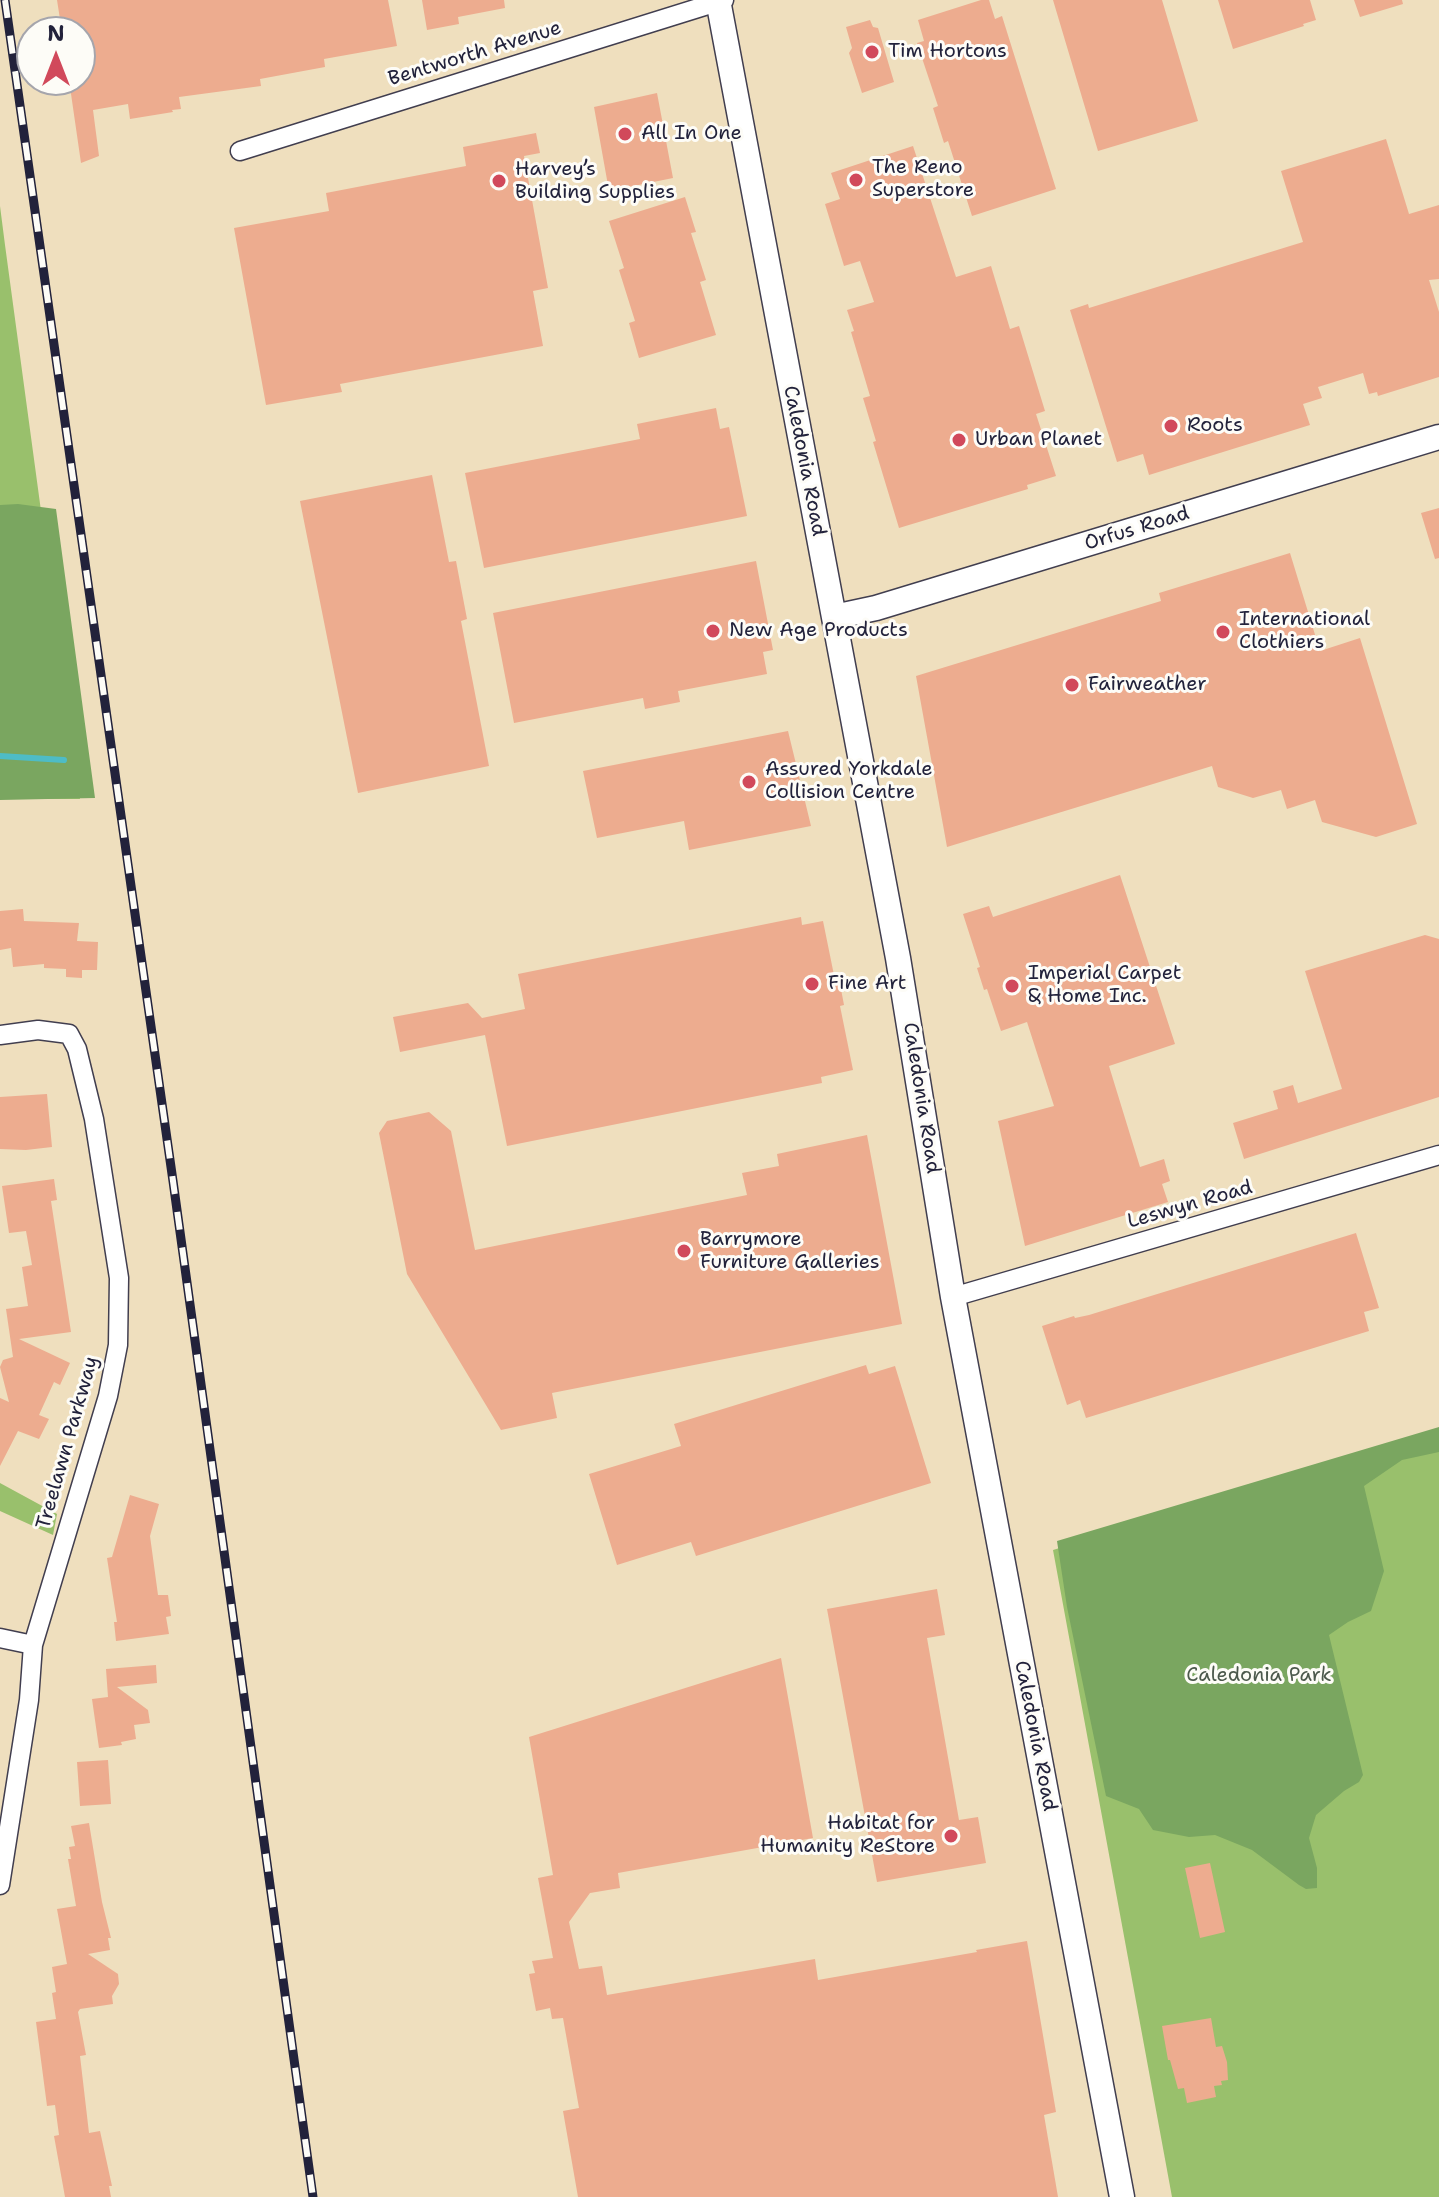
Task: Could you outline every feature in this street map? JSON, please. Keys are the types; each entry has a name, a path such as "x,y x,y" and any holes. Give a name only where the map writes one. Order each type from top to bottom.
{"street":[{"name":"Bentworth Avenue","path":"240,151 720,1"},
{"name":"Caledonia Road","path":"720,1 898,958 953,1297 1122,2197"},
{"name":"Orfus Road","path":"834,617 890,604 1439,437"},
{"name":"Treelawn Parkway","path":"0,1035 38,1030 69,1034 77,1049 94,1119 119,1278 118,1345 108,1396 33,1645 29,1700 0,1885"},
{"name":"Leswyn Road","path":"953,1297 1439,1155"},
{"path":"0,1638 33,1645"}],"green space":[{"path":"0,206 5,245 80,799 0,799"},
{"path":"0,505 56,509 95,798 0,800"},
{"path":"1439,1427 1439,1452 1402,1460 1364,1486 1384,1571 1371,1611 1329,1635 1363,1775 1359,1782 1316,1815 1309,1838 1317,1868 1317,1888 1306,1889 1252,1850 1215,1835 1189,1837 1153,1830 1139,1809 1106,1796 1067,1607 1057,1541"},
{"name":"Caledonia Park","path":"1439,1432 1439,2197 1172,2197 1053,1550"},
{"path":"0,1483 57,1514 53,1535 0,1511"}],"building":[{"path":"57,0 388,0 397,46 324,59 325,67 260,79 261,86 179,97 181,109 173,112 130,119 128,104 93,110 99,156 81,163 71,96 96,96 96,16 60,16"},
{"path":"422,0 504,0 505,8 458,17 459,24 427,30"},
{"path":"989,0 995,19 1002,16 1056,189 972,216 948,141 944,143 933,108 938,106 917,43 924,41 918,20"},
{"path":"1053,0 1162,0 1198,121 1098,151"},
{"path":"1218,0 1310,0 1316,20 1233,49"},
{"path":"1354,0 1402,0 1403,4 1360,17"},
{"path":"870,20 873,27 878,28 894,82 862,93 849,53 852,48 846,27"},
{"path":"657,93 673,178 609,191 594,107"},
{"path":"536,133 540,153 524,156 548,288 533,291 543,346 340,384 342,392 266,405 234,228 329,211 326,193 466,166 463,147"},
{"path":"1386,139 1409,214 1439,205 1439,279 1429,280 1439,312 1439,377 1378,396 1377,392 1369,394 1363,373 1318,387 1322,398 1303,404 1310,425 1149,475 1143,454 1117,462 1070,310 1088,304 1089,308 1303,242 1281,171"},
{"path":"913,146 956,277 991,266 1010,329 1019,326 1045,411 1036,414 1056,476 1027,485 1028,489 899,528 873,442 876,441 863,398 870,396 847,310 874,302 860,261 844,266 825,204 840,199 831,173"},
{"path":"685,197 696,232 691,233 706,280 700,282 716,335 639,358 629,323 635,321 619,270 624,268 609,221"},
{"path":"716,408 720,429 729,427 747,516 484,568 465,473 640,439 637,424"},
{"path":"432,475 449,562 456,561 467,619 461,621 489,766 358,793 300,501"},
{"path":"1439,508 1439,558 1435,559 1421,513"},
{"path":"1290,553 1320,651 1360,638 1417,824 1376,837 1322,822 1315,800 1287,809 1281,790 1253,798 1218,787 1212,766 947,847 916,676 1161,601 1159,593"},
{"path":"756,561 773,650 763,652 767,674 678,691 680,702 645,709 643,698 514,723 493,613"},
{"path":"788,731 811,826 689,850 684,821 597,838 583,771"},
{"path":"1120,875 1175,1044 1109,1066 1140,1167 1164,1159 1170,1181 1162,1184 1168,1202 1025,1246 998,1121 1054,1106 1027,1022 1001,1031 987,989 984,990 963,914 989,906 993,917"},
{"path":"23,909 24,921 79,923 77,941 98,942 97,970 82,970 82,978 66,977 66,969 44,968 44,964 13,967 11,948 0,950 0,911"},
{"path":"801,917 802,925 823,921 836,985 840,984 844,1005 840,1006 853,1070 821,1077 822,1083 507,1146 485,1035 400,1052 393,1017 468,1003 482,1018 525,1009 518,974"},
{"path":"1425,935 1439,939 1439,1097 1244,1159 1233,1123 1278,1109 1273,1091 1293,1085 1298,1103 1342,1089 1305,971"},
{"path":"47,1094 52,1147 0,1149 0,1097"},
{"path":"429,1112 451,1131 475,1250 747,1195 742,1173 779,1166 777,1154 867,1135 902,1324 552,1393 557,1418 501,1430 407,1274 379,1133 387,1121"},
{"path":"54,1179 57,1200 51,1201 71,1332 19,1339 70,1363 60,1385 54,1382 39,1415 49,1419 39,1439 18,1431 0,1466 0,1398 9,1402 0,1367 3,1360 13,1357 6,1309 28,1306 22,1267 32,1265 26,1231 9,1233 2,1186"},
{"path":"1356,1233 1379,1308 1364,1312 1369,1331 1086,1418 1080,1400 1067,1405 1042,1326 1074,1316 1089,1315"},
{"path":"866,1365 869,1374 895,1366 931,1483 696,1556 691,1542 617,1565 589,1474 681,1446 674,1424"},
{"path":"130,1495 159,1504 150,1536 158,1595 168,1595 171,1616 166,1617 169,1634 116,1641 114,1622 117,1622 107,1558 112,1557"},
{"path":"937,1589 945,1635 927,1638 959,1820 978,1817 986,1863 877,1882 827,1609"},
{"path":"781,1658 813,1838 618,1873 620,1888 590,1893 569,1922 579,1969 602,1966 607,1995 815,1959 818,1980 1027,1941 1056,2112 1044,2115 1058,2197 578,2197 563,2111 579,2108 563,2018 552,2019 550,2008 536,2011 529,1974 535,1973 532,1961 553,1958 538,1878 553,1875 529,1737"},
{"path":"156,1665 157,1683 117,1687 148,1710 150,1723 134,1725 136,1739 121,1742 122,1745 99,1748 92,1699 108,1697 106,1669"},
{"path":"108,1760 111,1804 80,1806 77,1762"},
{"path":"89,1823 111,1938 108,1938 110,1950 88,1954 118,1974 119,1984 112,1996 113,2004 80,2009 78,2012 86,2055 80,2056 89,2133 100,2131 112,2186 109,2186 111,2197 65,2197 54,2136 59,2135 55,2105 47,2106 36,2022 56,2019 52,1967 67,1964 57,1909 76,1906 68,1859 71,1859 69,1847 75,1846 71,1826"},
{"path":"1210,1863 1225,1932 1200,1938 1185,1868"},
{"path":"1211,2018 1216,2047 1222,2046 1227,2062 1228,2080 1214,2086 1216,2097 1187,2103 1184,2088 1178,2089 1168,2060 1162,2026"}],"waterway":[{"path":"0,756 64,760"}],"railway":[{"path":"5,0 173,1181 313,2197"}],"place":[{"name":"Tim Hortons","path":"872,52"},
{"name":"All In One","path":"625,134"},
{"name":"The Reno Superstore","path":"856,180"},
{"name":"Harvey’s Building Supplies","path":"499,181"},
{"name":"Roots","path":"1171,426"},
{"name":"Urban Planet","path":"959,440"},
{"name":"New Age Products","path":"713,631"},
{"name":"International Clothiers","path":"1223,632"},
{"name":"Fairweather","path":"1072,685"},
{"name":"Assured Yorkdale Collision Centre","path":"749,782"},
{"name":"Fine Art","path":"812,984"},
{"name":"Imperial Carpet & Home Inc.","path":"1012,986"},
{"name":"Barrymore Furniture Galleries","path":"684,1251"},
{"name":"Habitat for Humanity ReStore","path":"951,1836"}]}
